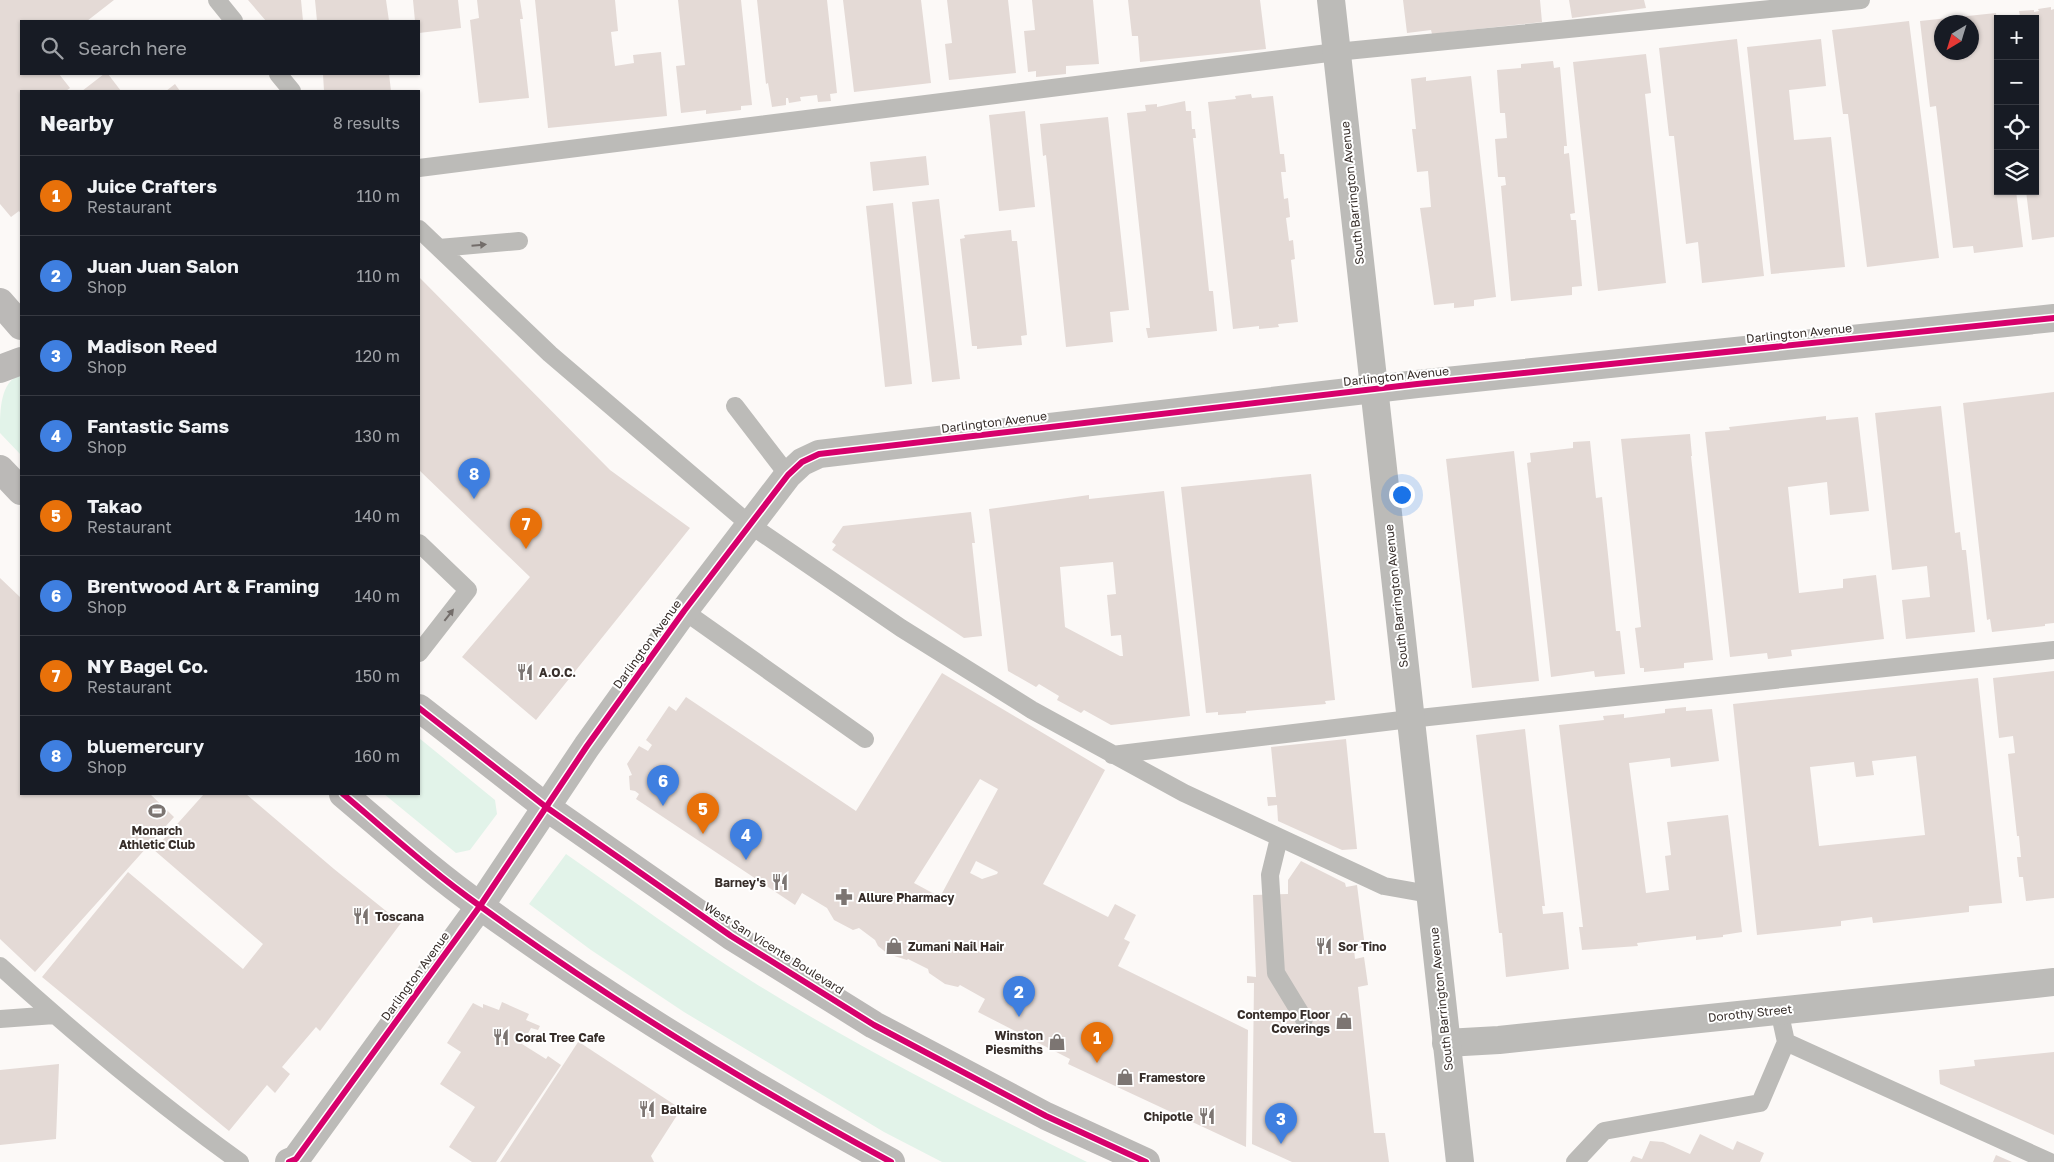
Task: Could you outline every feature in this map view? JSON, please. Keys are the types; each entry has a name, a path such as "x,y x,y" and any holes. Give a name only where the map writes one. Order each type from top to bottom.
{"main road":[{"path":"0,302 20,325"},
{"path":"0,369 20,361"},
{"path":"0,470 20,490"},
{"name":"West San Vicente Boulevard","path":"420,709 546,807 731,936 874,1025 1046,1116 1146,1162"},
{"path":"344,795 426,865 480,906 632,1010 794,1109 891,1162"}],"street":[{"name":"South Barrington Avenue","path":"1331,0 1460,1162"},
{"name":"Darlington Avenue","path":"289,1162 296,1159 480,906 546,807 684,611 749,524 788,475 802,462 819,454 1373,389 2054,318"},
{"name":"Dorothy Street","path":"1446,1043 1499,1040 2054,982"}],"lane":[{"path":"217,0 233,20"},
{"path":"420,168 1336,52 1861,0"},
{"path":"279,75 291,90"},
{"path":"420,230 550,354 749,524 901,628 1032,710 1184,793 1384,886 1429,894"},
{"path":"440,248 519,241"},
{"path":"735,406 788,475"},
{"path":"420,544 468,590 420,652"},
{"path":"684,611 865,739"},
{"path":"1112,755 1410,719 2054,650"},
{"path":"1279,838 1270,875 1276,973 1304,1019"},
{"path":"0,966 54,1015 191,1128 240,1162"},
{"path":"1575,1162 1604,1131 1760,1103 1786,1042 1779,1010"},
{"path":"0,1019 54,1015"},
{"path":"1786,1042 2050,1162"}],"shaded area":[{"path":"20,375 20,454 0,433 1,406 5,390 14,378"},
{"path":"420,739 495,800 497,814 470,850 456,853 385,795 420,795"},
{"path":"566,854 706,951 794,1007 918,1076 1087,1162 942,1162 884,1132 684,1012 591,950 529,904"}],"building":[{"path":"0,0 114,0 88,20 20,20 20,75 60,75 70,88 67,90 20,90 20,212 19,211 11,217 0,204"},
{"path":"248,0 301,0 303,20 265,20"},
{"path":"315,0 386,0 389,20 317,20"},
{"path":"413,0 458,0 461,28 420,33 420,20 415,20"},
{"path":"477,0 520,0 523,19 520,19 529,98 479,103 470,20 479,18"},
{"path":"535,0 615,0 618,31 611,32 615,66 634,63 633,55 661,52 667,116 548,128"},
{"path":"678,0 741,0 752,105 741,106 741,110 706,114 706,110 681,113 676,66 685,65"},
{"path":"757,0 827,0 837,93 830,94 831,101 818,102 817,95 800,97 801,101 789,103 788,98 786,98 786,105 772,107 768,83 766,84"},
{"path":"843,0 921,0 931,83 854,92"},
{"path":"947,0 1008,0 1016,73 949,80 945,44 952,43"},
{"path":"1032,0 1093,0 1099,64 1066,66 1066,74 1036,77 1036,71 1028,72 1024,31 1035,30"},
{"path":"1128,0 1260,0 1266,49 1140,62 1138,36 1132,36"},
{"path":"1403,0 1540,0 1542,22 1432,34 1431,30 1407,33"},
{"path":"1569,0 1644,0 1646,8 1572,18"},
{"path":"2051,7 2051,10 2054,9 2054,237 2032,240 2026,195 2039,195 2039,15 2020,15 2019,11 2034,10 2034,12 2039,11 2038,9"},
{"path":"1996,13 1996,15 1994,15 1994,195 2016,195 2023,247 1974,253 1973,246 1953,248 1936,106 1930,107 1920,21 1934,20 1934,60 1979,60 1979,15 1977,15"},
{"path":"1909,21 1939,258 1867,267 1848,114 1843,114 1832,30"},
{"path":"1737,39 1764,276 1702,283 1698,242 1686,244 1674,136 1669,136 1659,48"},
{"path":"1821,39 1826,86 1789,90 1794,140 1831,137 1845,267 1771,274 1747,47"},
{"path":"1646,54 1651,93 1645,94 1666,283 1598,291 1573,62"},
{"path":"1553,61 1554,68 1560,67 1567,146 1564,146 1564,154 1569,153 1575,213 1570,214 1571,220 1576,220 1582,286 1572,287 1572,295 1511,301 1501,186 1506,185 1505,177 1498,177 1495,139 1507,138 1505,113 1500,113 1497,70 1521,68 1521,64"},
{"path":"103,75 109,75 120,90 83,90"},
{"path":"323,75 389,75 391,90 324,90"},
{"path":"1471,76 1496,297 1474,300 1474,306 1454,308 1454,303 1434,305 1420,208 1431,207 1428,171 1417,172 1412,129 1416,129 1411,79 1426,77 1426,81"},
{"path":"175,84 179,90 167,90"},
{"path":"1251,94 1252,98 1273,96 1280,154 1284,154 1286,172 1281,172 1284,199 1288,198 1290,217 1286,218 1289,241 1293,240 1295,259 1291,260 1298,322 1278,324 1279,327 1259,329 1259,326 1233,329 1208,102 1236,99 1235,96"},
{"path":"1185,101 1186,111 1191,111 1192,129 1195,129 1196,138 1193,138 1209,291 1213,291 1217,331 1148,338 1146,328 1150,328 1127,113 1146,111 1145,105 1157,104 1157,107"},
{"path":"1025,111 1035,207 999,211 989,115"},
{"path":"1108,117 1129,310 1110,312 1113,342 1066,347 1046,155 1043,156 1040,124"},
{"path":"926,156 929,185 873,191 870,162"},
{"path":"939,199 960,379 932,382 912,202"},
{"path":"893,203 912,384 885,387 866,206"},
{"path":"1011,230 1012,241 1017,241 1027,335 1021,336 1022,345 977,349 977,346 972,346 960,239 965,238 964,235"},
{"path":"420,278 610,470 690,528 536,720 462,657 530,577 420,471"},
{"path":"2054,392 2054,623 2045,624 2045,626 1992,632 1990,619 1987,620 1963,403"},
{"path":"1941,406 1955,533 1960,532 1962,550 1966,550 1975,632 1906,639 1902,600 1930,597 1927,566 1892,570 1875,413"},
{"path":"1826,416 1826,420 1858,417 1869,511 1830,515 1827,482 1788,487 1799,593 1843,588 1843,579 1876,575 1884,639 1791,650 1792,656 1768,659 1767,653 1730,657 1705,432 1730,430 1729,427"},
{"path":"1690,434 1713,660 1684,663 1684,668 1644,672 1644,668 1640,668 1635,628 1641,627 1621,439"},
{"path":"1590,441 1596,498 1602,497 1616,631 1620,631 1625,674 1595,677 1594,671 1551,677 1527,463 1531,462 1530,453 1573,448 1573,442"},
{"path":"1514,451 1539,681 1472,688 1446,459"},
{"path":"1311,474 1335,700 1325,701 1326,704 1246,711 1246,713 1218,715 1218,712 1206,713 1181,487"},
{"path":"1164,491 1190,716 1111,725 1084,710 1081,713 1057,700 1059,696 1039,684 1036,687 1008,671 989,509 1089,495 1089,499","holes":["1113,562 1116,594 1107,595 1111,636 1121,635 1123,656 1065,627 1060,567"]},
{"path":"971,512 975,543 972,543 982,636 964,638 832,550 836,545 832,542 843,526"},
{"path":"0,578 20,597 20,795 151,795 174,817 35,972 0,939"},
{"path":"2054,671 2054,898 2026,901 2023,877 2019,877 2017,857 2021,857 2008,754 2015,753 2013,736 1999,738 1993,678"},
{"path":"942,673 1105,770 1043,884 1108,917 1115,904 1136,915 1124,939 1130,942 1118,966 1248,1030 1246,1147 1068,1064 1070,1059 978,1012 985,999 960,985 958,987 945,984 929,973 928,969 908,959 888,954 878,946 875,940 859,928 853,930 834,920 827,908 802,893 795,905 636,799 639,794 630,790 629,776 632,775 627,764 639,746 648,751 652,745 646,740 669,706 676,711 686,697 856,811","holes":["980,779 998,789 940,897 914,883","976,861 998,872 997,874 982,879 970,873"]},
{"path":"1978,678 2002,903 1969,906 1969,912 1873,923 1872,917 1841,921 1841,926 1757,935 1733,704","holes":["1916,756 1925,835 1819,846 1810,767 1854,762 1856,777 1874,775 1872,761"]},
{"path":"1686,707 1686,711 1712,709 1719,761 1671,767 1670,758 1629,763 1646,893 1669,890 1665,856 1671,855 1667,822 1728,815 1742,932 1723,935 1723,937 1696,940 1696,936 1637,943 1638,946 1582,950 1579,927 1583,927 1559,725 1604,720 1603,716 1624,714 1624,718 1665,713 1665,709"},
{"path":"1525,729 1545,906 1542,906 1543,914 1563,912 1569,969 1506,977 1502,933 1499,933 1476,735"},
{"path":"1346,739 1357,849 1342,850 1278,821 1277,805 1268,806 1267,797 1276,797 1271,747"},
{"path":"203,795 247,795 401,923 320,1031 316,1027 282,1067 290,1074 275,1093 267,1085 229,1131 42,977 128,872 243,969 263,944 154,850"},
{"path":"1301,861 1345,883 1346,887 1357,885 1365,947 1354,949 1355,959 1364,957 1368,985 1358,987 1374,1133 1385,1133 1389,1162 1292,1162 1252,1144 1254,983 1247,983 1247,976 1256,977 1253,895 1288,894 1288,880"},
{"path":"502,1002 529,1014 526,1020 540,1026 538,1030 531,1028 522,1044 546,1059 548,1056 561,1065 496,1162 472,1162 449,1147 475,1107 440,1084 461,1052 447,1043 473,1003 483,1008 483,1004 499,1010"},
{"path":"580,1039 584,1041 582,1044 681,1109 651,1156 654,1162 500,1162"},
{"path":"2054,1052 2054,1135 1940,1084 1939,1070 1975,1066 1974,1060"},
{"path":"59,1064 56,1139 0,1145 0,1070"},
{"path":"1700,1134 1733,1150 1737,1141 1764,1153 1760,1162 1630,1162 1633,1156 1642,1159 1650,1141 1663,1142 1690,1154"},
{"path":"1996,1155 2012,1162 1993,1162"}],"cycle path":[{"path":"289,1162 296,1159 480,906 587,746 684,611 788,475 802,462 819,454 1417,384 2054,318"},
{"path":"420,709 546,807 731,936 874,1025 1046,1116 1146,1162"},
{"path":"344,795 445,880 529,941 681,1041 785,1103 891,1162"}],"place":[{"name":"bluemercury","path":"474,499"},
{"name":"NY Bagel Co.","path":"526,549"},
{"name":"A.O.C.","path":"525,672"},
{"name":"Brentwood Art & Framing","path":"663,806"},
{"name":"Monarch Athletic Club","path":"157,811"},
{"name":"Takao","path":"703,834"},
{"name":"Fantastic Sams","path":"746,860"},
{"name":"Barney's","path":"780,882"},
{"name":"Allure Pharmacy","path":"844,897"},
{"name":"Toscana","path":"361,916"},
{"name":"Zumani Nail Hair","path":"894,946"},
{"name":"Sor Tino","path":"1324,946"},
{"name":"Juan Juan Salon","path":"1019,1017"},
{"name":"Contempo Floor Coverings","path":"1344,1021"},
{"name":"Coral Tree Cafe","path":"501,1037"},
{"name":"Winston Piesmiths","path":"1057,1042"},
{"name":"Juice Crafters","path":"1097,1063"},
{"name":"Framestore","path":"1125,1077"},
{"name":"Baltaire","path":"647,1109"},
{"name":"Chipotle","path":"1207,1116"},
{"name":"Madison Reed","path":"1281,1144"}]}
